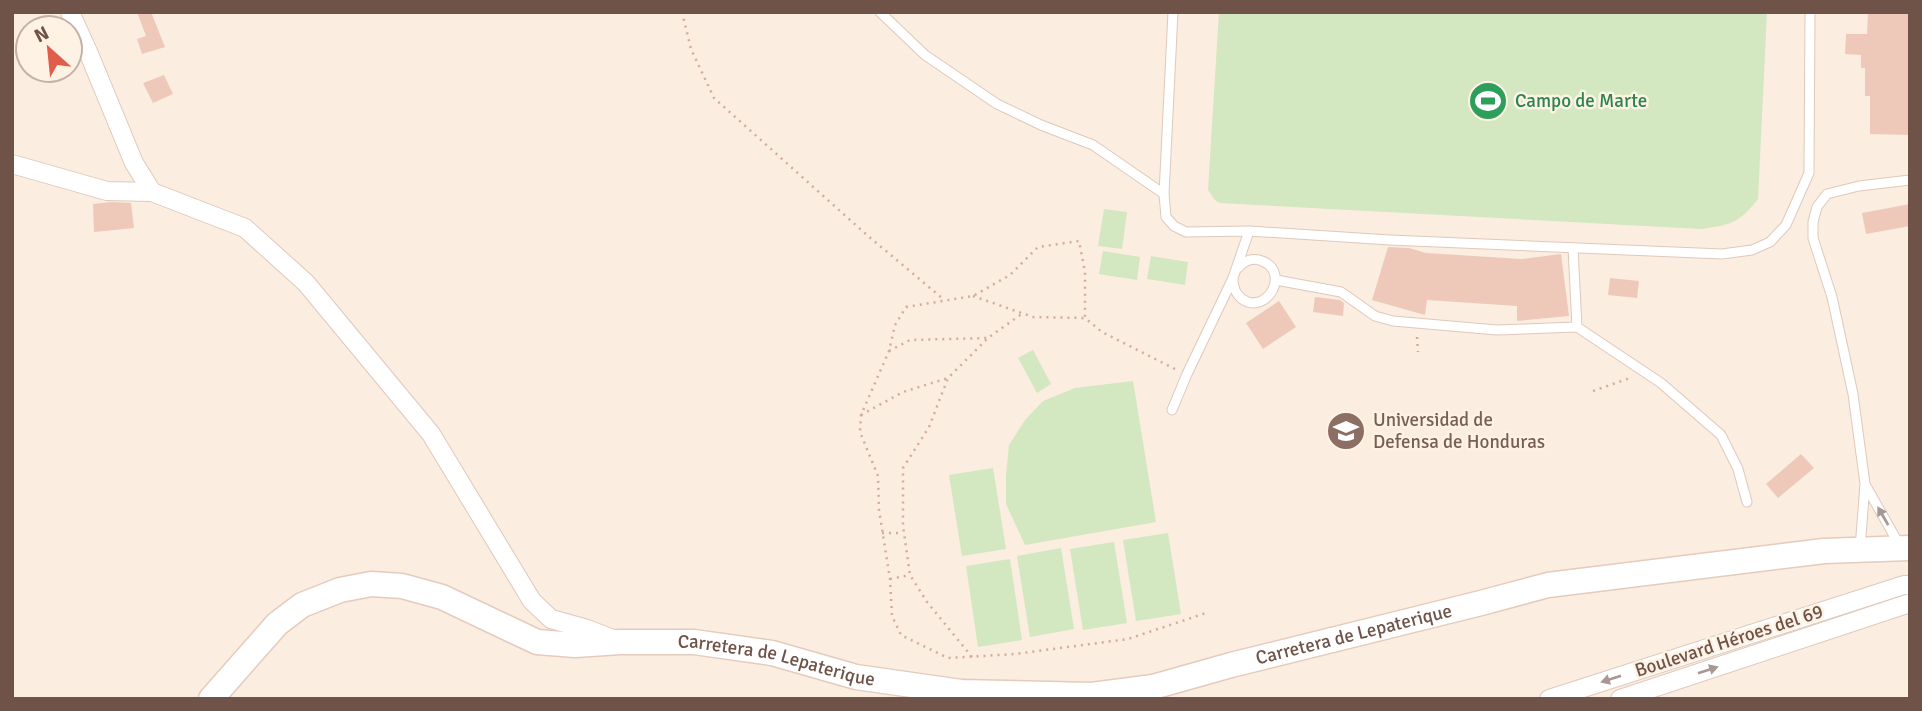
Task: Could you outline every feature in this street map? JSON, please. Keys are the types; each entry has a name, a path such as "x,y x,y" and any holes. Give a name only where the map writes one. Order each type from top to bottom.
{"main road":[{"name":"Carretera de Lepaterique","path":"211,699 277,624 302,605 340,590 371,584 402,586 442,597 537,642 575,645 694,642 772,653 856,677 961,692 1092,695 1153,687 1548,585 1824,551 1908,548"},
{"name":"Carretera de Lepaterique","path":"198,699 230,678"}],"street":[{"path":"70,12 134,163 152,192"},
{"path":"12,164 107,191 152,192 245,228 306,284 431,434 532,601 551,619 620,642"},
{"name":"Boulevard Héroes del 69","path":"1549,699 1904,584 1910,585"},
{"name":"Boulevard Héroes del 69","path":"1620,699 1910,603"}],"lane":[{"path":"880,12 925,55 997,104 1093,145 1164,194"},
{"path":"1174,12 1164,194 1166,216 1174,226 1186,232 1248,231 1390,240 1722,254 1752,250 1770,242 1786,225 1809,173 1810,12"},
{"path":"1860,551 1865,484 1853,394 1832,297 1813,237 1813,222 1817,207 1827,194 1859,186 1910,180"},
{"path":"1172,410 1234,275 1248,231"},
{"path":"1573,248 1577,327"},
{"path":"1253,259 1272,267 1276,280 1272,293 1254,303 1241,298 1233,285 1234,275 1246,261 1253,259"},
{"path":"1276,280 1341,292 1375,316 1393,321 1497,330 1577,327 1661,383 1721,435 1738,469 1747,502"},
{"path":"1865,484 1908,548"}],"path":[{"path":"682,12 691,49 714,98 868,236 944,299"},
{"path":"1085,318 1085,272 1079,241 1038,247 1010,275 974,296 906,307 895,325 889,351 861,415 860,432 878,475 879,510 890,579 892,616 901,635 948,658 1015,654 1128,639 1209,612"},
{"path":"974,296 1033,317 1085,318 1102,332 1187,374"},
{"path":"972,657 928,603 910,575 904,533 903,468 929,426 948,378 988,338 1023,313"},
{"path":"889,351 910,340 988,338"},
{"path":"1593,391 1646,373"},
{"path":"861,415 903,392 948,378"},
{"path":"882,533 904,533"},
{"path":"890,579 910,575"}],"green space":[{"name":"Campo de Marte","path":"1219,12 1767,12 1758,199 1734,222 1701,229 1220,203 1208,190"},
{"path":"1104,209 1127,212 1122,249 1098,246"},
{"path":"1103,251 1140,257 1137,280 1099,274"},
{"path":"1151,256 1188,262 1185,285 1147,279"},
{"path":"1033,350 1051,384 1037,393 1018,358"},
{"path":"1133,381 1156,522 1025,545 1006,504 1006,476 1009,445 1025,420 1043,401 1075,388"},
{"path":"993,468 1006,549 962,556 949,475"},
{"path":"1168,533 1181,614 1136,621 1123,540"},
{"path":"1114,542 1127,623 1083,630 1070,549"},
{"path":"1061,548 1074,629 1030,637 1017,556"},
{"path":"1010,559 1022,640 978,647 966,566"}],"building":[{"path":"137,12 151,12 165,47 142,54 137,39 146,36"},
{"path":"1868,12 1910,12 1910,135 1870,134 1870,96 1865,96 1865,68 1861,68 1861,55 1845,54 1846,34 1867,34"},
{"path":"164,75 173,94 153,103 143,83"},
{"path":"131,203 134,228 94,232 93,204"},
{"path":"1910,204 1910,226 1866,234 1862,213"},
{"path":"1388,247 1409,248 1426,253 1521,259 1561,254 1569,316 1517,321 1517,306 1427,300 1425,315 1372,300"},
{"path":"1610,278 1639,281 1637,298 1608,295"},
{"path":"1315,297 1340,300 1344,303 1343,316 1313,312"},
{"path":"1279,301 1296,327 1263,349 1246,323"},
{"path":"1801,454 1814,468 1778,498 1766,484"}],"place":[{"name":"Campo de Marte","path":"1488,101"},
{"name":"Universidad de Defensa de Honduras","path":"1346,431"}]}
